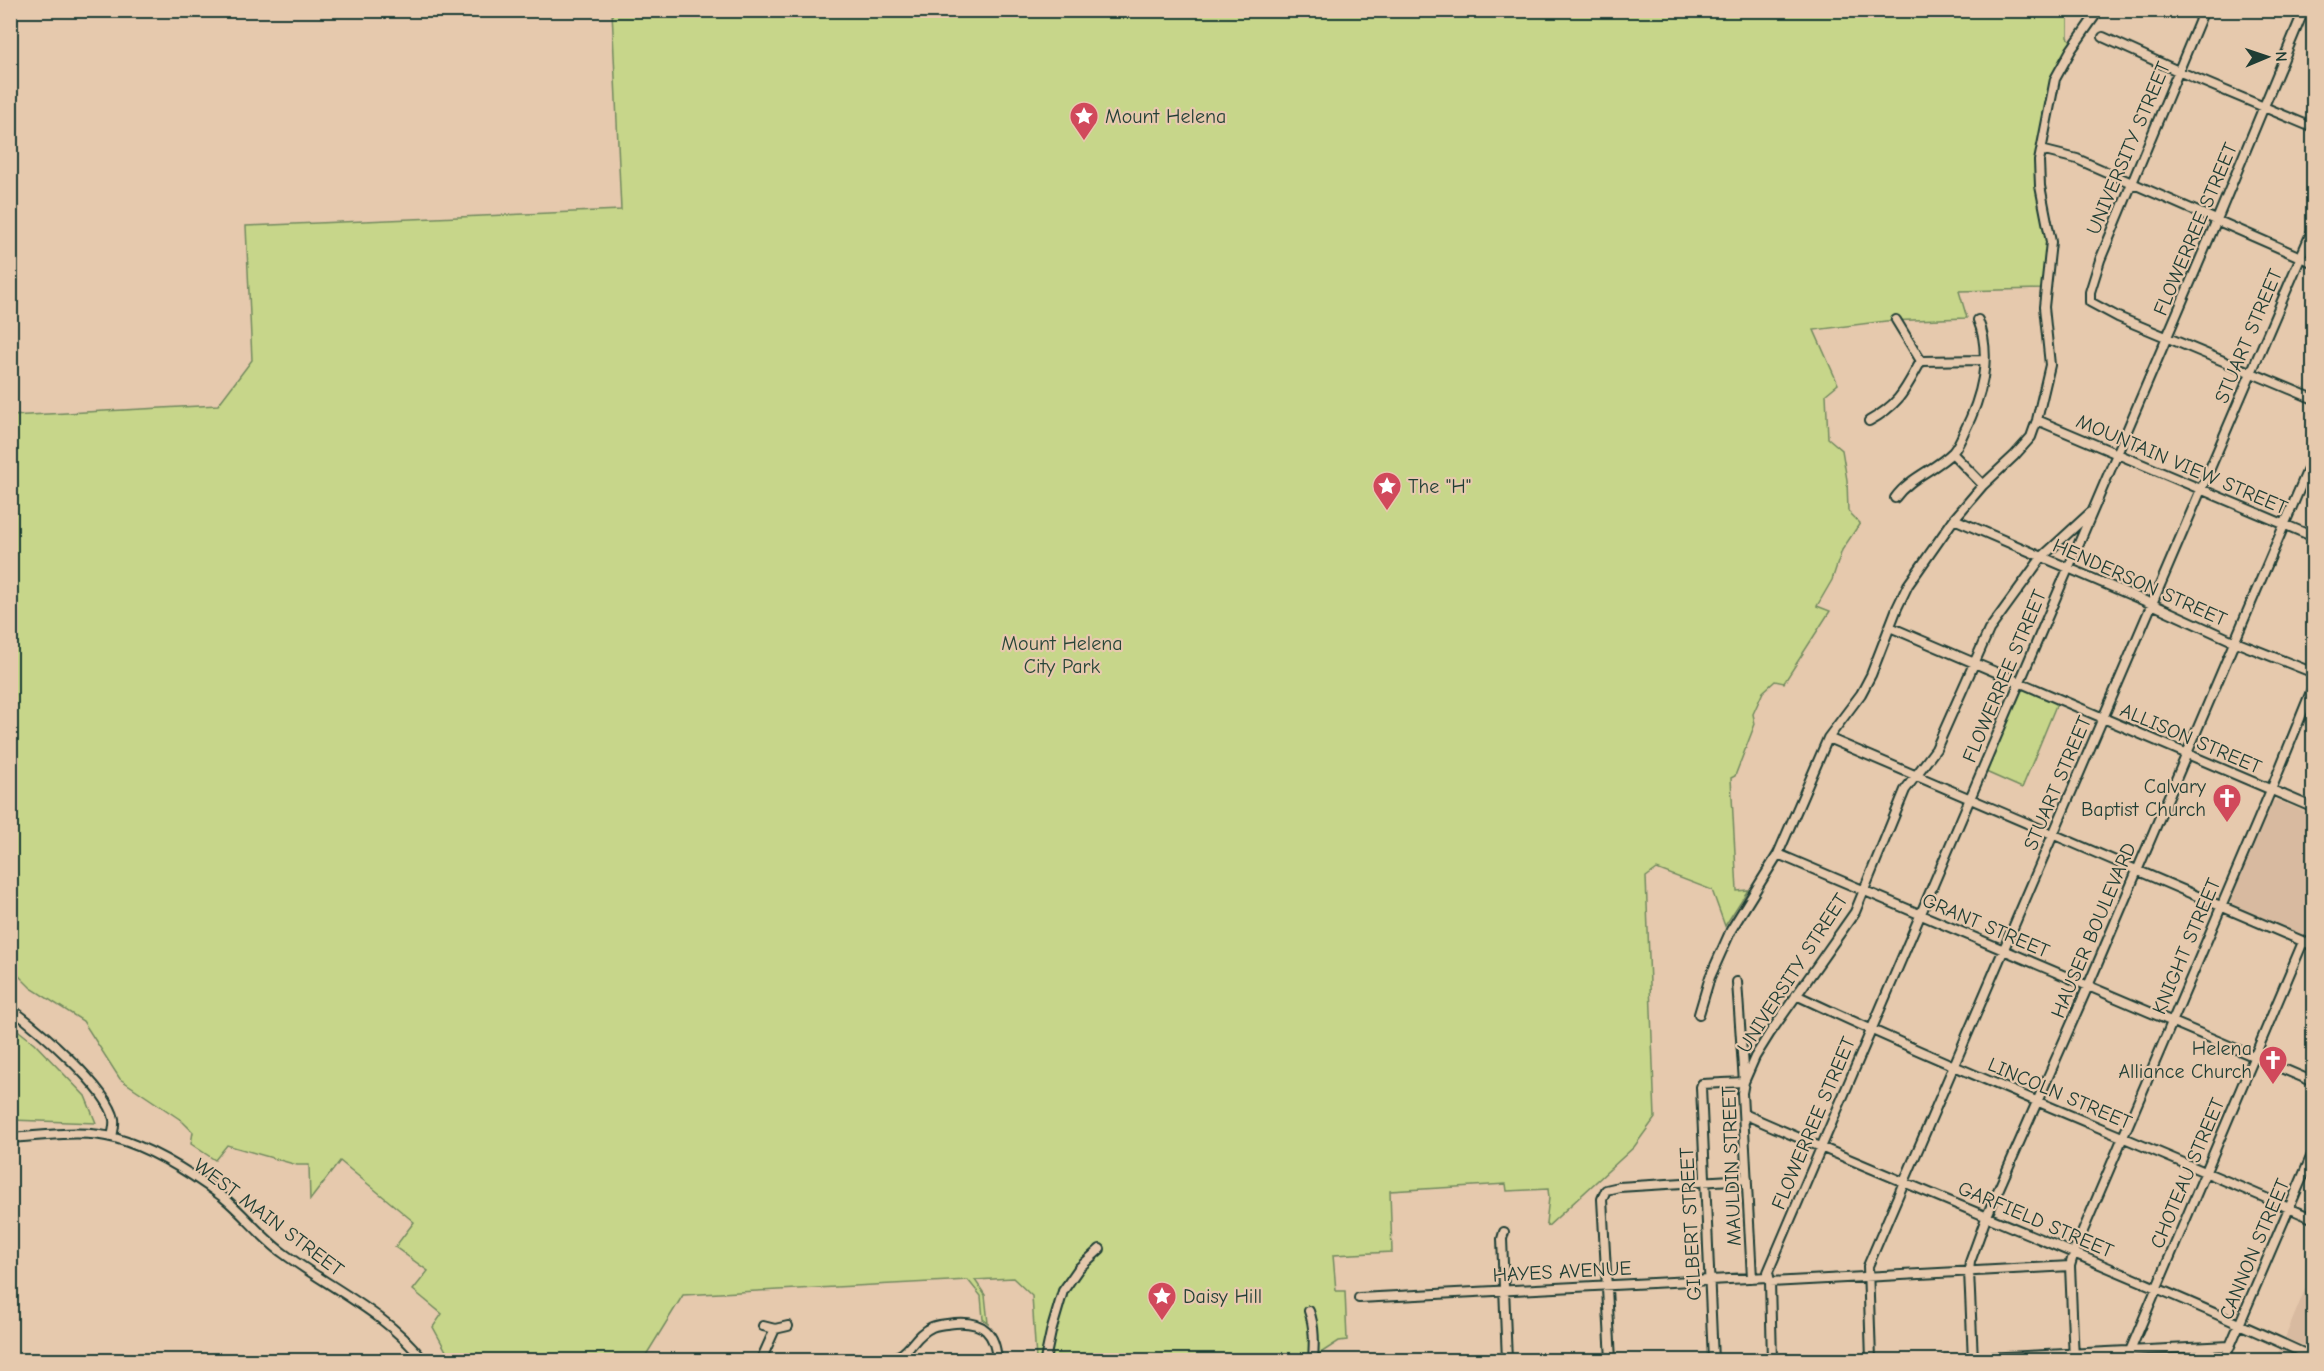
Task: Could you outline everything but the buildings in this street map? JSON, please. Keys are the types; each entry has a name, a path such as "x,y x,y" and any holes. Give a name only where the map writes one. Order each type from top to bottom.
{"street":[{"path":"1699,1014 1710,977 1731,930 1778,854 1828,738 1861,694 1871,675 1908,585 1954,519 1983,485 2031,437 2050,365 2044,307 2051,242 2040,186 2041,150 2055,79 2070,52 2099,10"},
{"name":"UNIVERSITY STREET","path":"2167,337 2097,308 2089,299 2100,260 2130,184 2204,10"},
{"name":"FLOWERREE STREET","path":"1772,1360 1768,1272 2118,453 2304,10"},
{"path":"2103,38 2313,128"},
{"path":"2041,150 2077,159 2313,263"},
{"name":"STUART STREET","path":"1871,1360 1868,1266 2313,226"},
{"path":"1896,320 1921,361"},
{"path":"1895,498 1905,486 1952,453 1973,414 1980,396 1984,360 1984,342 1978,320"},
{"path":"2167,337 2313,399"},
{"path":"1921,361 1984,360"},
{"path":"1869,421 1886,412 1899,400 1921,361"},
{"name":"MOUNTAIN VIEW STREET","path":"2037,420 2118,453 2282,526 2313,537"},
{"path":"1952,453 1983,485"},
{"name":"HAUSER BOULEVARD","path":"1973,1360 1969,1271 1986,1218 2088,987 2313,455"},
{"name":"UNIVERSITY STREET","path":"1701,1087 1702,1084 1709,1083 1744,1082 1755,1057 1855,912 1905,790 1936,749 1989,630 2043,557 2093,511"},
{"name":"HENDERSON STREET","path":"1954,519 2233,641 2313,673"},
{"name":"ALLISON STREET","path":"1890,627 2313,808"},
{"name":"KNIGHT STREET","path":"2074,1357 2070,1266 2073,1252 2271,790 2313,684"},
{"path":"1828,738 2313,946"},
{"name":"GRANT STREET","path":"1778,854 2313,1082"},
{"name":"CHOTEAU STREET","path":"2130,1351 2303,942"},
{"name":"MAULDIN STREET","path":"1737,982 1744,1082 1742,1094 1752,1278"},
{"name":"LINCOLN STREET","path":"1796,995 2036,1102 2313,1219"},
{"path":"10,1008 63,1052 89,1081 114,1118 112,1137"},
{"name":"GILBERT STREET","path":"1701,1087 1713,1360"},
{"name":"GARFIELD STREET","path":"1744,1114 1986,1218 2156,1287 2313,1358"},
{"name":"WEST MAIN STREET","path":"10,1138 74,1135 112,1137 157,1155 223,1197 282,1252 398,1332 423,1360"},
{"name":"CANNON STREET","path":"2224,1360 2313,1150"},
{"path":"1611,1360 1602,1199 1606,1190 1747,1179"},
{"path":"1504,1232 1502,1239 1507,1360"},
{"path":"1045,1360 1063,1291 1079,1268 1100,1249"},
{"name":"HAYES AVENUE","path":"1359,1298 1752,1278 1769,1280 2070,1266"},
{"path":"1309,1311 1314,1335 1313,1360"},
{"path":"878,1360 897,1358 930,1328 961,1323 979,1325 987,1331 994,1343 997,1360"},
{"path":"763,1326 776,1329 788,1326"},
{"path":"761,1360 776,1329"},
{"path":"1944,1360 2074,1357 2130,1351 2230,1346"}],"shaded area":[{"path":"2277,800 2313,815 2313,939 2232,904 2230,901 2272,802"},
{"path":"2313,1270 2314,1349 2285,1338"},
{"path":"2281,1346 2311,1360 2275,1360"}],"green space":[{"name":"Mount Helena City Park","path":"612,11 2068,11 2068,37 2072,43 2061,60 2037,155 2049,240 2042,289 1959,291 1967,318 1886,321 1814,330 1838,384 1826,394 1828,438 1842,450 1847,480 1848,511 1860,523 1842,550 1832,580 1817,606 1830,611 1784,683 1775,681 1763,692 1753,714 1755,724 1735,776 1731,778 1737,891 1748,890 1725,926 1712,890 1657,869 1646,877 1655,1118 1634,1147 1548,1226 1546,1223 1548,1189 1507,1191 1506,1184 1390,1191 1392,1252 1333,1255 1336,1291 1345,1291 1347,1340 1339,1341 1319,1354 1319,1360 1051,1360 1052,1351 1048,1351 1042,1360 1036,1360 1032,1296 1013,1278 975,1280 985,1295 988,1323 983,1319 981,1296 968,1280 683,1295 643,1360 451,1360 433,1327 442,1314 413,1290 428,1271 395,1247 414,1222 340,1161 310,1200 309,1165 297,1165 227,1145 215,1160 191,1144 193,1132 181,1120 120,1079 83,1021 31,988 11,968 10,416 218,405 252,360 246,226 621,210"},
{"path":"2025,689 2057,703 2022,788 1986,772 2020,691"},
{"path":"10,1024 34,1043 85,1096 96,1123 11,1120"}],"place":[{"name":"Mount Helena","path":"1084,142"},
{"name":"The \"H\"","path":"1387,512"},
{"name":"Calvary Baptist Church","path":"2227,824"},
{"name":"Helena Alliance Church","path":"2273,1086"},
{"name":"Daisy Hill","path":"1162,1322"}]}
